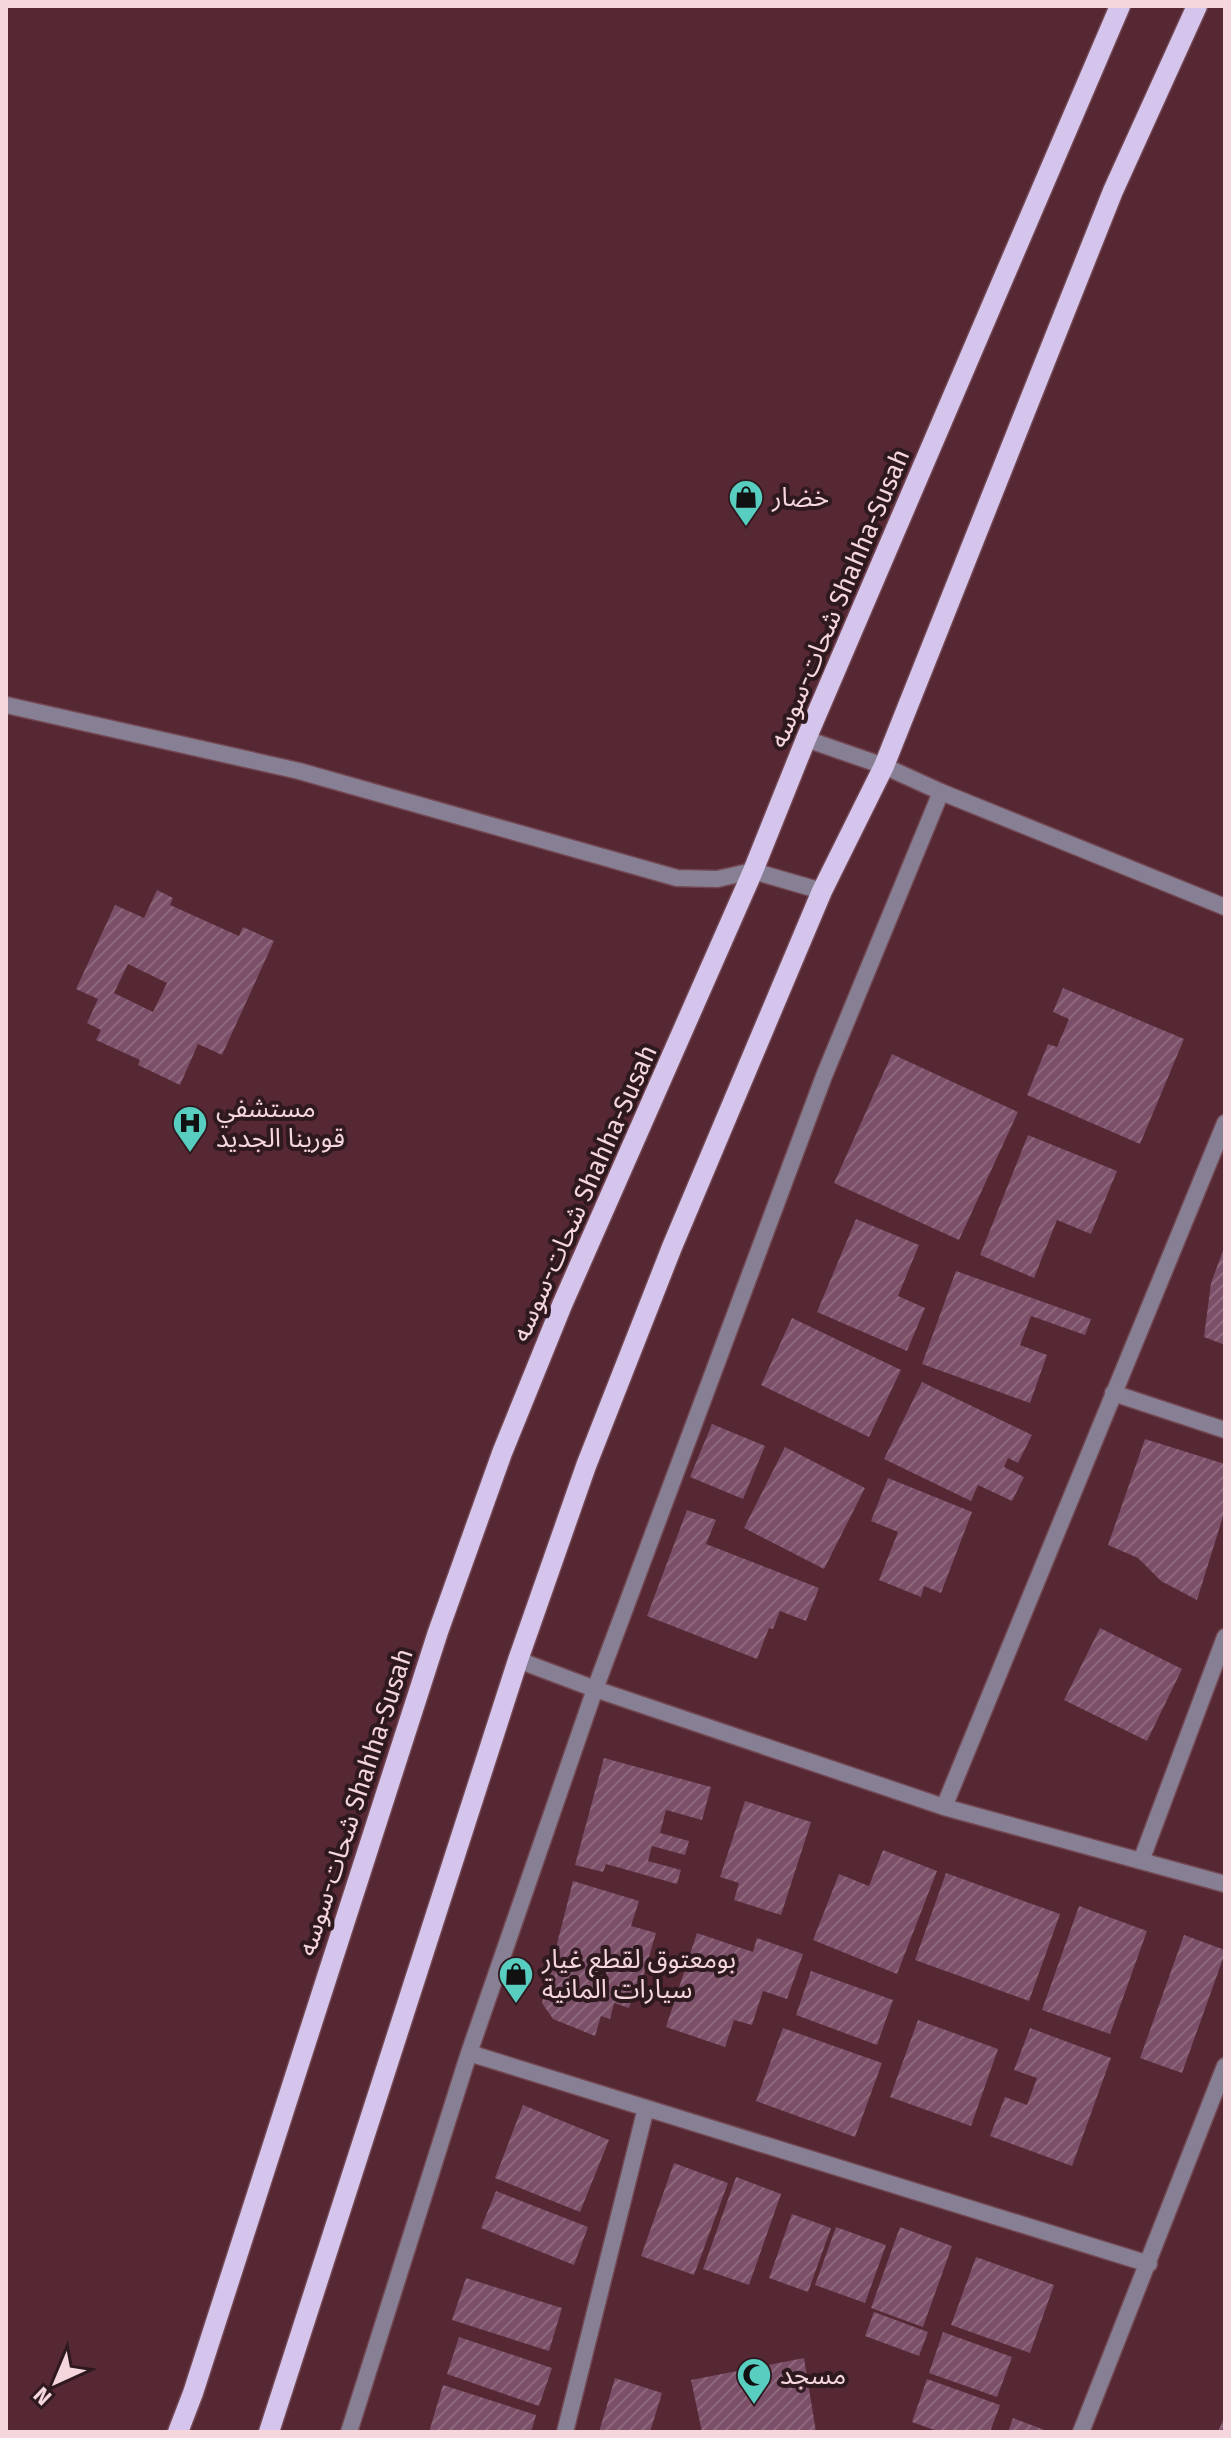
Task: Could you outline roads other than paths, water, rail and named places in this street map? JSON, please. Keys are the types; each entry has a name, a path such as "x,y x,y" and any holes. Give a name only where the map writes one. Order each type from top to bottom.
{"main road":[{"name":"شحات-سوسه Shahha-Susah","path":"178,2432 433,1647 502,1453 562,1305 753,871 806,739 1120,6"},
{"path":"269,2432 518,1660 586,1466 678,1233 822,891 884,766 1113,191 1197,6"}],"street":[{"path":"6,705 299,771 677,878 717,879 753,871 822,891"},
{"path":"806,739 884,766 1225,907"},
{"path":"349,2432 469,2053 595,1689 824,1076 941,792"},
{"path":"944,1807 1225,1123"},
{"path":"1113,1393 1225,1430"},
{"path":"1141,1861 1225,1637"},
{"path":"518,1660 944,1807 1225,1884"},
{"path":"469,2053 1149,2264"},
{"path":"1081,2432 1225,2066"},
{"path":"565,2432 646,2108"}],"place":[{"name":"خضار","path":"746,528"},
{"name":"مستشفي قورينا الجديد","path":"190,1154"},
{"name":"بومعتوق لقطع غيار سيارات المانية","path":"516,2005"},
{"name":"مسجد","path":"754,2406"}]}
